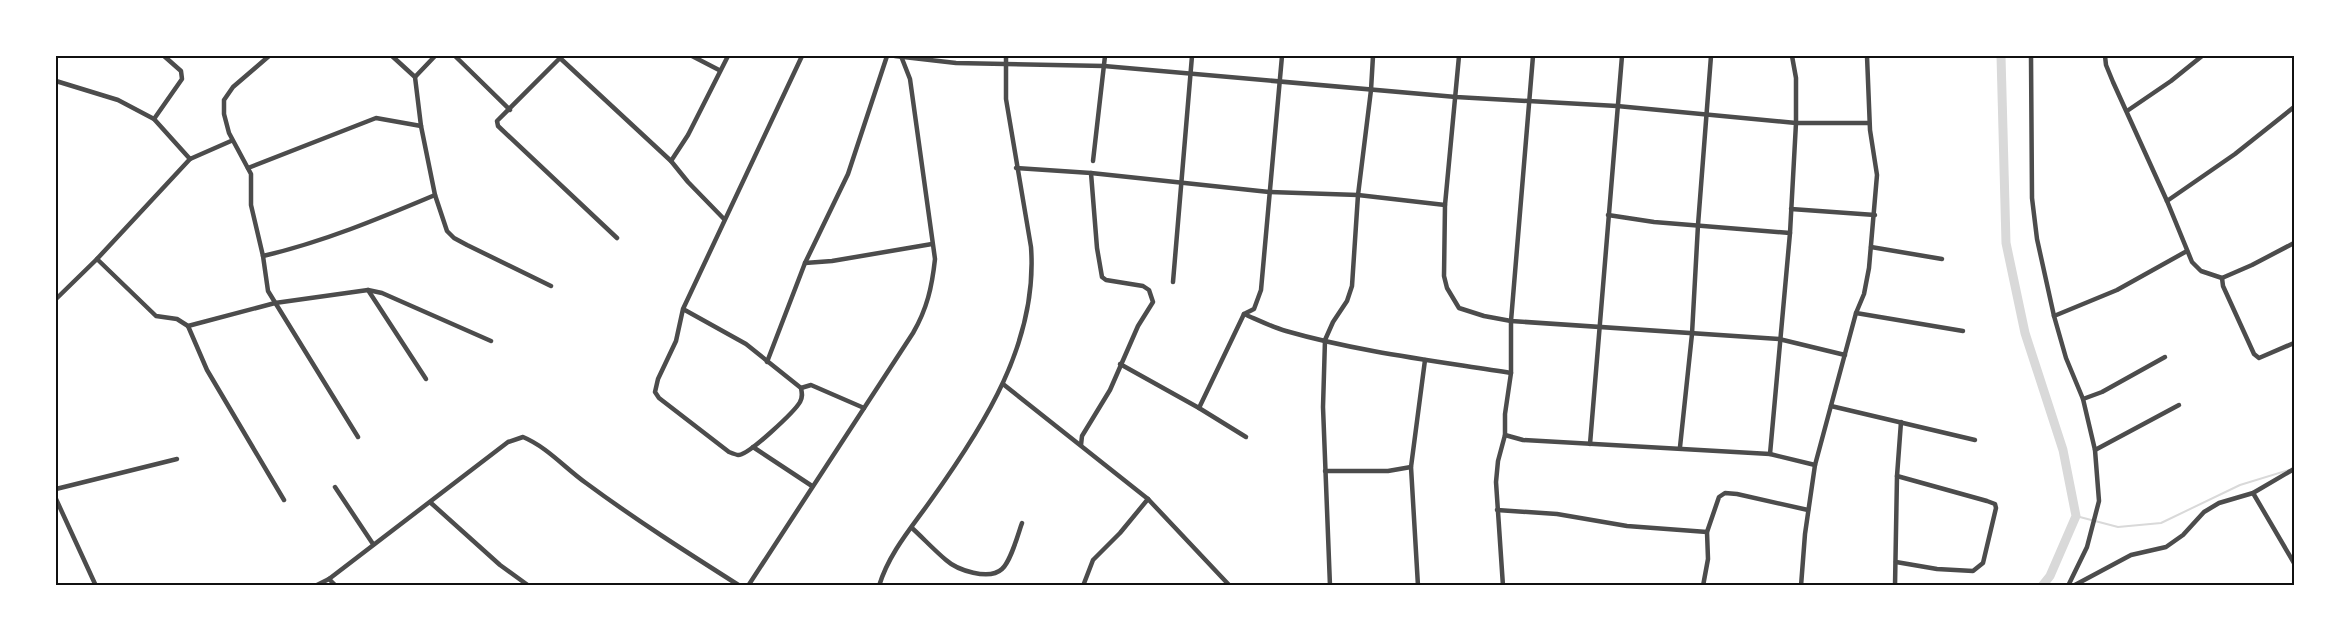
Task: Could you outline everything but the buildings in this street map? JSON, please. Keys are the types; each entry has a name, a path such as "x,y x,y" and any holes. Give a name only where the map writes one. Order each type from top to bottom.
{"street":[{"path":"154,119 182,79 181,71 164,56"},
{"path":"269,56 234,87 224,100 224,114 231,141 248,168 252,179 251,205 263,256 266,283 275,303 358,437"},
{"path":"392,56 415,77 421,126 435,195 447,231 454,238 551,286"},
{"path":"415,77 435,56"},
{"path":"455,56 510,110"},
{"path":"692,56 719,70"},
{"path":"671,161 688,135 728,56"},
{"path":"683,309 746,344 801,388 802,394 798,404 753,447 737,455 729,452 659,398 655,392 658,379 667,365 676,341 683,309 802,56"},
{"path":"768,362 805,263 848,174 887,56"},
{"path":"899,56 956,63 1104,66 1456,97 1705,113 1796,123 1869,123"},
{"path":"748,585 924,314 932,288 935,259 910,79 899,56"},
{"path":"879,585 892,555 950,474 1003,384 1017,348 1030,295 1031,247 1006,99 1006,56"},
{"path":"1093,161 1105,56"},
{"path":"1173,282 1192,56"},
{"path":"1199,408 1244,314 1254,309 1261,290 1282,56"},
{"path":"1330,585 1323,407 1325,340 1333,322 1347,301 1352,286 1358,195 1373,56"},
{"path":"1459,56 1445,205 1444,276 1452,298 1459,308 1511,321 1779,339 1845,355"},
{"path":"1503,585 1497,510 1498,461 1505,435 1505,414 1511,373 1511,321 1533,56"},
{"path":"1590,444 1622,56"},
{"path":"1680,447 1692,334 1705,113 1711,56"},
{"path":"1770,454 1790,233 1796,123 1796,78 1792,56"},
{"path":"1800,585 1815,465 1856,313 1864,294 1875,216 1877,175 1869,123 1867,56"},
{"path":"2031,56 2032,198 2037,239 2066,358 2083,399 2095,450 2099,501 2087,547 2070,584"},
{"path":"2104,56 2106,65 2168,201 2187,251 2192,262 2201,272 2222,278 2252,266 2295,243"},
{"path":"2127,111 2171,81 2202,56"},
{"path":"617,237 498,126 497,121 561,57 671,161 724,219"},
{"path":"56,81 118,100 154,119 189,159"},
{"path":"2168,201 2235,154 2295,107"},
{"path":"248,168 376,118 421,126"},
{"path":"56,299 97,259 189,159 231,141"},
{"path":"1016,168 1091,173 1269,192 1358,195 1445,205"},
{"path":"1081,445 1082,436 1110,390 1137,326 1153,302 1149,290 1143,286 1106,280 1102,277 1097,248 1091,173"},
{"path":"263,256 295,249 351,230 435,195"},
{"path":"1791,209 1875,216"},
{"path":"1608,215 1654,222 1790,233"},
{"path":"805,263 832,261 932,244"},
{"path":"1871,247 1942,259"},
{"path":"2054,316 2117,290 2187,251"},
{"path":"97,259 156,316 177,319 188,326 207,370 284,500"},
{"path":"2222,278 2223,286 2254,354 2259,358 2267,356 2295,343"},
{"path":"188,326 275,303 368,290 382,293 491,341"},
{"path":"368,290 426,379"},
{"path":"1856,313 1963,331"},
{"path":"1244,314 1285,331 1325,340 1425,360 1511,373"},
{"path":"2083,399 2103,392 2165,357"},
{"path":"1418,585 1411,467 1425,360"},
{"path":"1120,364 1246,437"},
{"path":"1003,384 1148,499 1230,585"},
{"path":"801,388 811,385 864,408"},
{"path":"2095,450 2178,405"},
{"path":"1831,406 1975,440"},
{"path":"1895,585 1897,476 1901,422"},
{"path":"1505,435 1523,440 1680,447 1770,454 1815,465"},
{"path":"315,585 329,579 373,543 431,502 508,442 523,437 536,442 584,482 666,539 740,585"},
{"path":"753,447 812,486"},
{"path":"56,489 177,459"},
{"path":"1325,471 1388,471 1411,467"},
{"path":"2070,584 2131,555 2166,547 2182,535 2204,512 2219,502 2253,493 2295,468"},
{"path":"1896,562 1937,569 1973,571 1983,563 1996,508 1995,504 1987,501 1897,476"},
{"path":"335,487 373,543"},
{"path":"1703,585 1708,559 1707,532 1719,497 1725,493 1808,510"},
{"path":"2253,493 2295,563"},
{"path":"56,499 96,585"},
{"path":"1083,585 1093,560 1120,533 1148,499"},
{"path":"431,502 500,565 529,585"},
{"path":"1497,510 1557,514 1627,526 1707,532"},
{"path":"912,528 947,561 971,571 991,574 1000,571 1006,564 1022,522"},
{"path":"329,579 336,585"}],"waterway":[{"path":"2001,56 2006,243 2025,333 2063,450 2076,516 2050,576 2042,586"},
{"path":"2076,516 2118,527 2161,523 2240,485 2289,470"}]}
